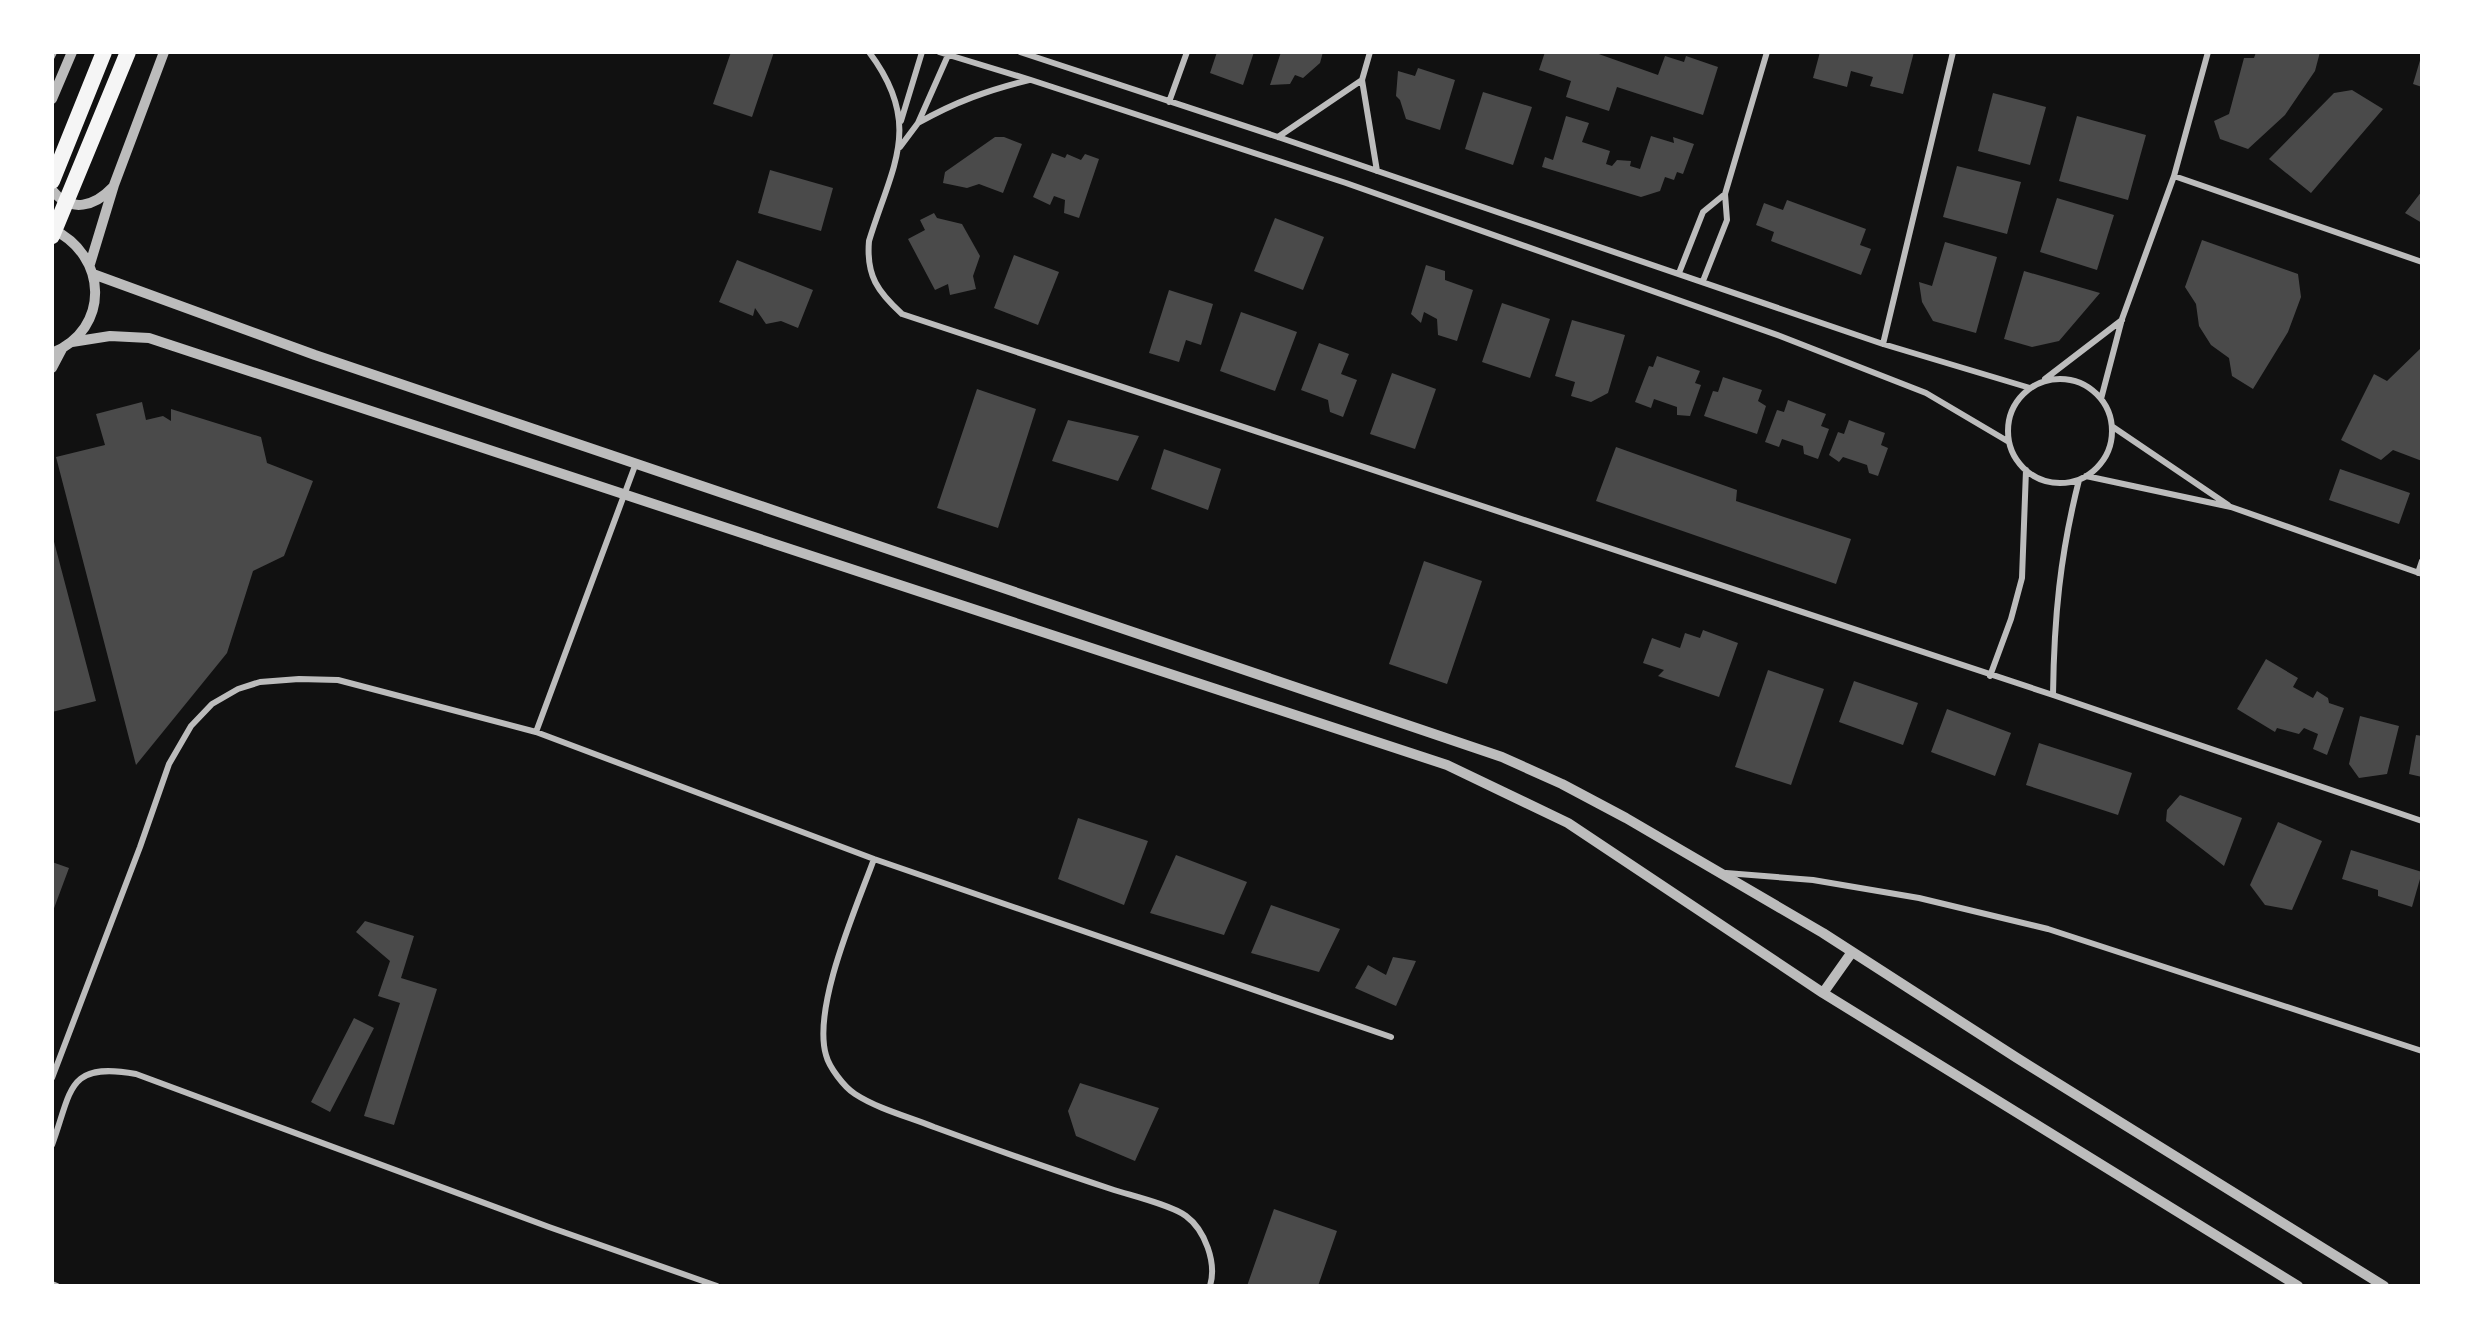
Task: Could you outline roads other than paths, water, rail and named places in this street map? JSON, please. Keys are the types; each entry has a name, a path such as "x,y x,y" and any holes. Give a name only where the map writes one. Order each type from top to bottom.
{"highway":[{"path":"52,181 104,52"},
{"path":"52,236 128,52"}],"street":[{"path":"52,99 72,52"},
{"path":"92,269 114,185 164,52"},
{"path":"869,52 882,69 901,120"},
{"path":"922,52 901,120 900,148 869,241 868,256 874,281 879,292 902,314 2053,695 2421,821"},
{"path":"939,52 1346,183 1780,336 1926,393 2009,442"},
{"path":"1020,52 1278,137 1883,344 2030,388"},
{"path":"1169,102 1187,52"},
{"path":"1370,52 1362,80 1377,171"},
{"path":"1702,281 1727,220 1725,194 1767,52"},
{"path":"1883,344 1953,52"},
{"path":"2102,399 2122,319 2174,176 2208,52"},
{"path":"900,148 918,123 948,54"},
{"path":"918,123 958,102 991,89 1031,80"},
{"path":"1278,137 1362,80"},
{"path":"2174,176 2421,262"},
{"path":"52,190 66,202 91,204 104,196 114,185"},
{"path":"1678,273 1703,212 1725,194"},
{"path":"52,230 66,236 80,248 92,269 96,293 93,312 84,328 72,342 57,351 52,368"},
{"path":"92,269 315,355 1502,757 1562,784 1852,952 2384,1286"},
{"path":"2041,382 2057,379 2074,380 2089,387 2102,399 2109,412 2113,427 2112,441 2107,455 2098,467 2079,480 2051,483 2037,478 2026,470 2015,458 2009,442 2008,427 2011,412 2019,398 2030,388 2041,382 2122,319"},
{"path":"72,342 110,336 149,338 1447,765 1568,823 1823,993 2298,1286"},
{"path":"2113,427 2231,507"},
{"path":"536,732 636,462"},
{"path":"1990,676 2011,619 2022,578 2026,470"},
{"path":"2086,476 2231,507 2420,573 2421,561"},
{"path":"2053,695 2054,640 2060,563 2079,480"},
{"path":"52,1078 140,847 169,764 191,726 212,704 238,689 260,682 299,679 338,680 536,732 874,859 1390,1036"},
{"path":"874,859 829,992 824,1021 823,1042 826,1058 853,1094 1023,1160 1158,1204 1186,1216 1200,1233 1208,1250 1212,1278 1210,1286"},
{"path":"1719,873 1813,880 1919,898 2048,928 2421,1051"},
{"path":"1823,993 1852,952"},
{"path":"52,1145 67,1100 79,1079 99,1070 136,1074 549,1227 717,1286"},
{"path":"52,1284 57,1286"}],"lane":[{"path":"52,58 55,52"}]}
